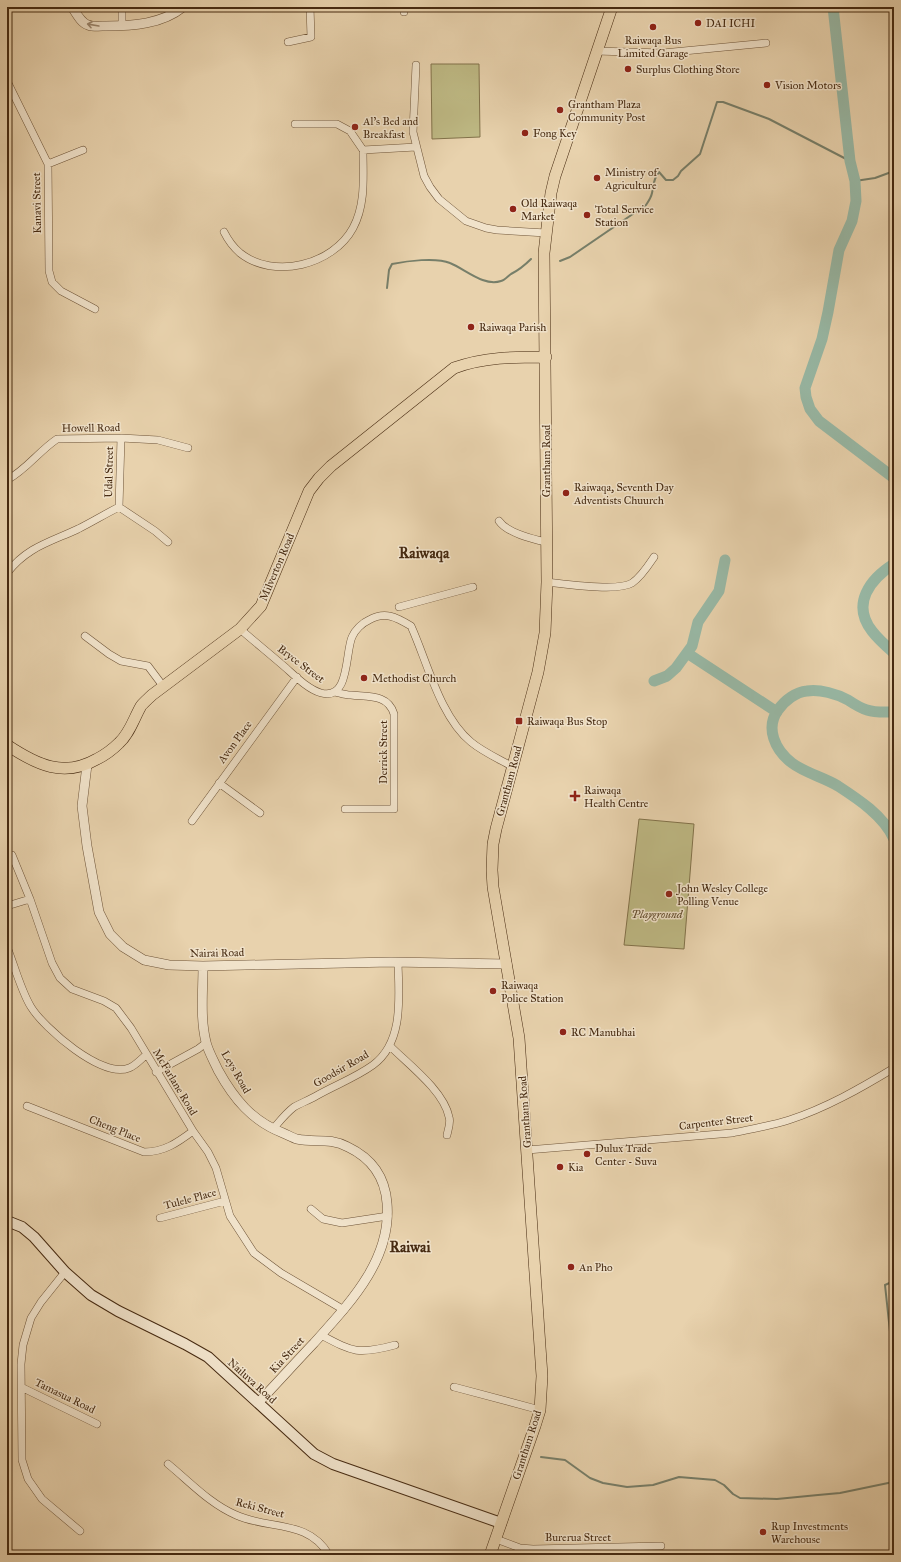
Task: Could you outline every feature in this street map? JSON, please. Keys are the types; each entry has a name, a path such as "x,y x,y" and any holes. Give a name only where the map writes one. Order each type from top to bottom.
{"main road":[{"name":"Grantham Road","path":"490,1555 540,1410 542,1376 519,1038 493,887 492,856 496,829 538,672 545,634 547,582 544,253 551,193 555,176 612,7"},
{"name":"Milverton Road","path":"7,745 26,758 51,767 70,769 87,765 104,755 120,743 134,723 142,706 152,695 240,629 261,606 309,491 319,478 332,466 454,368 470,362 496,358 546,357"},
{"name":"Nailuva Road","path":"7,1221 22,1228 34,1237 66,1272 91,1295 118,1311 208,1357 314,1454 334,1464 501,1524"}],"street":[{"path":"72,7 79,18 88,25 122,26 158,20 171,15 183,7"},
{"path":"122,7 122,26"},
{"path":"288,42 311,37 310,7"},
{"path":"596,52 663,53 766,43"},
{"path":"416,65 413,132 424,176 430,187 440,199 466,221 497,230 546,233"},
{"name":"Kanavi Street","path":"7,82 48,164 49,271 52,282 61,291 95,309"},
{"path":"224,232 230,244 241,254 257,263 273,266 294,266 312,263 328,254 341,243 353,228 364,192 362,150 350,131 337,124 295,124"},
{"path":"362,150 416,146"},
{"path":"48,164 83,150"},
{"name":"Howell Road","path":"7,480 25,467 48,444 57,439 121,438 158,440 188,448"},
{"name":"Udal Street","path":"119,507 121,438"},
{"path":"7,573 20,559 37,546 76,529 119,507 155,531 168,542"},
{"path":"499,521 512,531 546,542"},
{"path":"547,582 582,585 627,586 634,582 654,557"},
{"path":"399,607 473,587"},
{"name":"Bryce Street","path":"240,629 297,677 320,692 328,694 335,692 342,683 352,637 357,628 367,620 379,615 389,616 401,620 411,626 438,692 458,729 471,743 513,767"},
{"path":"85,636 121,661 148,666 163,686"},
{"name":"Avon Place","path":"192,821 297,677"},
{"name":"Derrick Street","path":"335,692 379,698 392,707 394,714 394,808 345,809"},
{"name":"Nairai Road","path":"87,765 82,806 87,846 99,912 110,934 123,947 144,960 169,965 203,966 398,963 507,964"},
{"path":"219,783 260,812"},
{"name":"McFarlane Road","path":"7,855 12,855 30,899 52,963 60,978 72,989 104,1001 116,1008 130,1028 193,1131 208,1152 216,1168 230,1216 254,1253 281,1273 344,1310"},
{"path":"7,906 30,899"},
{"path":"7,946 31,1008 58,1036 90,1060 104,1066 117,1069 128,1068 146,1055"},
{"name":"Goodsir Road","path":"273,1129 283,1117 294,1108 339,1085 373,1065 390,1046 396,1028 399,1007 398,963"},
{"name":"Leys Road","path":"203,966 203,1021 206,1042 214,1062 235,1098 247,1111 263,1124 273,1129 298,1139 329,1140 346,1146 361,1154 372,1164 386,1190 388,1216 386,1234 371,1270 362,1286 333,1322"},
{"path":"156,1072 198,1049 206,1042"},
{"path":"390,1046 437,1092 450,1118 447,1135"},
{"name":"Carpenter Street","path":"527,1150 732,1133 758,1128 790,1120 818,1109 856,1090 894,1068"},
{"name":"Cheng Place","path":"27,1106 144,1152 152,1152 167,1148 193,1131"},
{"name":"Tulele Place","path":"160,1218 225,1201"},
{"path":"310,1209 323,1220 342,1223 388,1216"},
{"path":"66,1272 41,1302 27,1330 23,1345 22,1460 28,1479 42,1499 80,1531"},
{"name":"Kia Street","path":"258,1403 333,1322"},
{"path":"321,1335 355,1351 373,1351 395,1345"},
{"name":"Tamasua Road","path":"23,1388 97,1424"},
{"path":"454,1388 540,1410"},
{"name":"Reki Street","path":"168,1464 216,1504 237,1516 263,1523 296,1528 310,1535 319,1542 329,1555"},
{"name":"Burerua Street","path":"496,1539 520,1548 533,1549 661,1546"}],"green space":[{"path":"431,64 479,64 480,137 432,139"},
{"name":"Playground","path":"639,819 694,824 684,949 624,945"}],"waterway":[{"path":"833,7 850,161 855,181 856,201 852,221 839,250 822,339 805,388 806,397 810,409 819,421 894,478"},
{"path":"560,261 570,257 646,205 651,197 655,180 659,172 666,180 673,180 700,154 717,102 723,102 769,119 850,161"},
{"path":"855,181 875,178 894,171"},
{"path":"387,288 389,270 392,264 421,260 444,261 481,280 495,282 504,280 531,259"},
{"path":"654,681 667,676 676,668 692,646 698,622 719,591 725,560"},
{"path":"894,564 877,577 866,593 863,602 863,611 866,621 872,631 879,640 894,653"},
{"path":"687,653 777,712"},
{"path":"894,712 870,711 834,694 823,691 807,691 795,695 787,700 778,710 772,724 774,738 781,752 786,758 803,770 838,786 862,802 884,823 894,839"},
{"path":"894,1281 885,1285 894,1369"},
{"path":"541,1457 565,1460 590,1478 603,1483 627,1487 653,1485 679,1477 715,1480 724,1485 733,1494 740,1498 777,1499 840,1493 893,1482 894,1480"}],"place":[{"name":"DAI ICHI","path":"698,23"},
{"name":"Raiwaqa Bus Limited Garage","path":"653,27"},
{"name":"Surplus Clothing Store","path":"628,69"},
{"name":"Vision Motors","path":"767,85"},
{"name":"Grantham Plaza Community Post","path":"560,110"},
{"name":"Al's Bed and Breakfast","path":"355,127"},
{"name":"Fong Key","path":"525,133"},
{"name":"Ministry of Agriculture","path":"597,178"},
{"name":"Old Raiwaqa Market","path":"513,209"},
{"name":"Total Service Station","path":"587,215"},
{"name":"Raiwaqa Parish","path":"471,327"},
{"name":"Raiwaqa, Seventh Day Adventists Chuurch","path":"566,493"},
{"name":"Methodist Church","path":"364,678"},
{"name":"Raiwaqa Bus Stop","path":"519,721"},
{"name":"Raiwaqa Health Centre","path":"575,796"},
{"name":"John Wesley College Polling Venue","path":"669,894"},
{"name":"Raiwaqa Police Station","path":"493,991"},
{"name":"RC Manubhai","path":"563,1032"},
{"name":"Dulux Trade Center - Suva","path":"587,1154"},
{"name":"Kia","path":"560,1167"},
{"name":"An Pho","path":"571,1267"},
{"name":"Rup Investments Warehouse","path":"763,1532"}],"district":[{"name":"Raiwaqa","path":"424,553"},
{"name":"Raiwai","path":"410,1247"}]}
